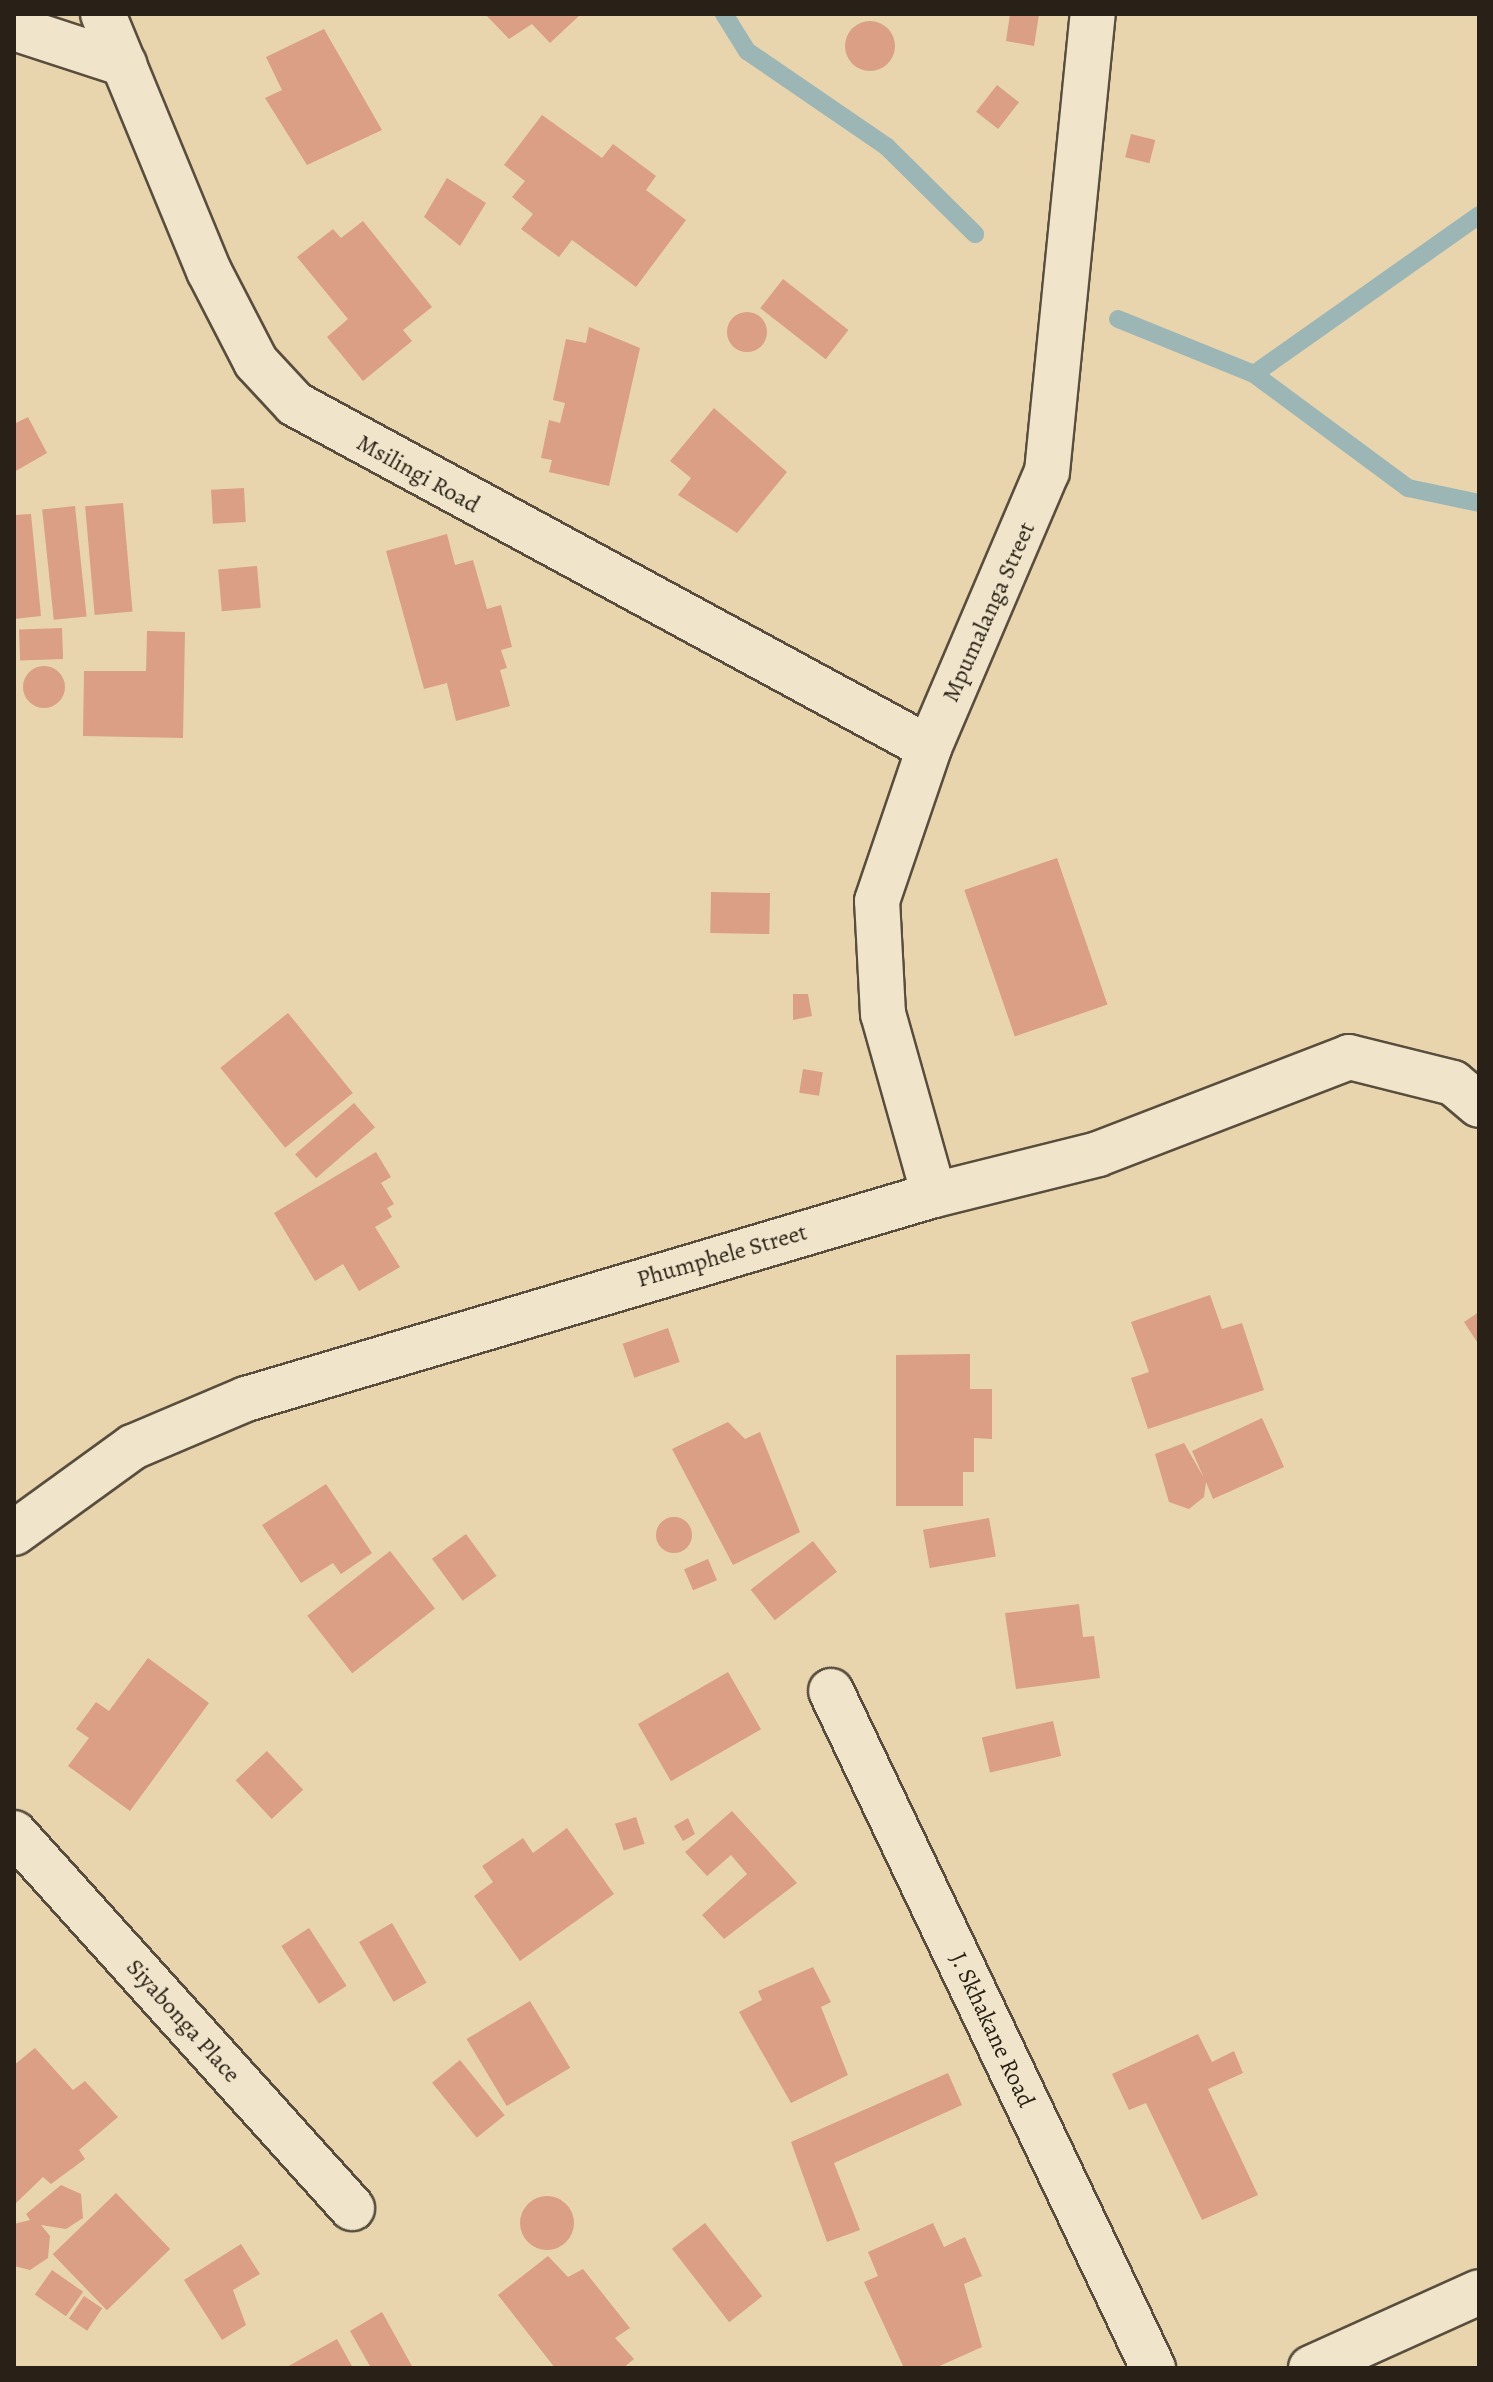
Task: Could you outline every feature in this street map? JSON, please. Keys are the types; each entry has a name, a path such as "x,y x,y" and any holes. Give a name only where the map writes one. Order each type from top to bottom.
{"street":[{"name":"Msilingi Road","path":"103,14 209,271 256,362 295,404 929,748"},
{"name":"Mpumalanga Street","path":"934,1195 883,1014 874,954 877,901 929,748 1047,472 1093,14"},
{"path":"14,28 124,64"},
{"name":"Phumphele Street","path":"14,1533 133,1447 246,1399 934,1195 1098,1154 1349,1057 1466,1094"},
{"name":"J. Skhakane Road","path":"831,1691 1153,2368"},
{"name":"Siyabonga Place","path":"14,1833 352,2208"},
{"path":"1311,2368 1479,2292"}],"building":[{"path":"485,14 581,14 550,43 532,24 509,39"},
{"path":"1010,14 1039,14 1034,46 1006,41"},
{"path":"870,21 888,28 895,46 888,64 870,71 852,64 845,46 852,28"},
{"path":"324,29 382,130 307,165 265,98 282,90 266,57"},
{"path":"997,85 1019,102 998,129 976,112"},
{"path":"542,115 602,158 613,144 656,176 646,190 686,220 636,287 572,240 559,257 521,229 533,214 512,197 525,181 504,165"},
{"path":"1131,134 1155,140 1149,163 1125,157"},
{"path":"447,178 486,203 460,246 424,217"},
{"path":"363,221 432,307 403,330 412,341 363,381 327,337 348,319 297,257 333,229 341,238"},
{"path":"783,279 848,330 826,359 760,308"},
{"path":"747,312 761,318 767,332 761,346 747,352 733,346 727,332 733,318"},
{"path":"589,327 640,348 609,486 549,472 552,460 541,458 549,420 560,423 565,403 553,400 566,339 586,343"},
{"path":"714,408 787,472 737,533 678,495 691,478 670,461"},
{"path":"28,417 47,453 14,472 14,424"},
{"path":"244,488 246,522 213,524 211,490"},
{"path":"123,503 132,612 95,615 85,506"},
{"path":"75,506 87,616 54,620 42,509"},
{"path":"31,514 41,616 14,619 14,515"},
{"path":"447,534 455,565 473,560 487,609 501,605 512,647 501,650 507,668 500,670 510,706 456,721 447,683 424,689 386,551"},
{"path":"257,566 261,608 222,611 218,569"},
{"path":"62,628 63,659 20,660 19,630"},
{"path":"147,631 185,632 183,738 83,736 84,671 146,671"},
{"path":"44,666 59,672 65,687 59,702 44,708 29,702 23,687 29,672"},
{"path":"1057,858 1107,1005 1015,1036 964,890"},
{"path":"711,892 770,893 769,934 710,933"},
{"path":"793,994 808,994 812,1016 793,1020"},
{"path":"288,1013 353,1093 285,1148 220,1068"},
{"path":"803,1069 823,1072 819,1096 799,1093"},
{"path":"354,1103 375,1127 316,1178 295,1154"},
{"path":"376,1152 391,1177 381,1183 394,1204 387,1208 392,1217 375,1227 400,1267 359,1291 343,1264 315,1281 274,1213"},
{"path":"1210,1295 1222,1329 1242,1323 1264,1390 1148,1429 1131,1378 1149,1372 1131,1322"},
{"path":"1479,1312 1479,1345 1464,1322"},
{"path":"668,1328 680,1362 634,1378 623,1344"},
{"path":"970,1354 970,1389 992,1389 992,1439 974,1438 974,1472 963,1472 963,1506 896,1506 896,1355"},
{"path":"1262,1418 1284,1467 1213,1499 1206,1482 1204,1497 1189,1509 1169,1502 1155,1454 1184,1443 1204,1478 1192,1451"},
{"path":"728,1422 745,1439 760,1432 800,1532 733,1565 672,1449"},
{"path":"326,1484 372,1553 341,1574 333,1563 301,1583 262,1525"},
{"path":"674,1517 687,1522 692,1535 687,1548 674,1553 661,1548 656,1535 661,1522"},
{"path":"989,1518 996,1556 930,1568 923,1530"},
{"path":"466,1534 497,1576 463,1601 432,1559"},
{"path":"813,1541 837,1572 775,1620 751,1590"},
{"path":"390,1551 435,1609 352,1673 307,1616"},
{"path":"708,1559 717,1580 693,1590 684,1569"},
{"path":"1079,1604 1083,1637 1094,1636 1100,1678 1016,1689 1005,1613"},
{"path":"148,1658 209,1703 130,1811 68,1766 89,1738 76,1729 96,1702 109,1711"},
{"path":"728,1672 761,1729 671,1781 638,1724"},
{"path":"1053,1721 1061,1756 990,1772 982,1737"},
{"path":"267,1751 303,1790 272,1819 236,1780"},
{"path":"732,1811 797,1883 724,1939 702,1915 747,1874 731,1855 707,1876 685,1852"},
{"path":"636,1817 645,1844 624,1850 615,1824"},
{"path":"688,1818 695,1834 683,1841 674,1826"},
{"path":"567,1828 614,1894 520,1961 474,1896 493,1882 482,1866 523,1838 533,1853"},
{"path":"392,1923 426,1983 394,2002 359,1942"},
{"path":"309,1928 347,1986 319,2004 281,1946"},
{"path":"813,1967 831,2002 821,2007 848,2075 791,2103 739,2012 762,2000 758,1991"},
{"path":"530,2001 570,2068 507,2106 467,2039"},
{"path":"1198,2034 1212,2062 1234,2051 1243,2073 1208,2089 1258,2195 1202,2220 1146,2103 1129,2110 1112,2074"},
{"path":"35,2048 73,2090 85,2081 118,2117 79,2150 85,2159 51,2184 43,2177 14,2205 14,2065"},
{"path":"460,2060 505,2115 477,2138 432,2083"},
{"path":"948,2073 962,2105 834,2163 860,2230 827,2242 791,2142"},
{"path":"61,2185 81,2194 83,2218 66,2229 41,2225 50,2236 48,2258 30,2270 14,2266 14,2224 30,2220 26,2214"},
{"path":"116,2193 170,2249 107,2310 53,2254"},
{"path":"547,2196 566,2204 574,2223 566,2242 547,2250 528,2242 520,2223 528,2204"},
{"path":"705,2223 762,2296 729,2322 672,2249"},
{"path":"933,2223 944,2247 965,2237 982,2276 964,2284 982,2347 935,2368 904,2368 864,2282 878,2276 868,2252"},
{"path":"241,2244 260,2274 233,2290 246,2325 222,2340 184,2280"},
{"path":"548,2256 568,2277 583,2269 630,2328 615,2338 634,2359 623,2368 555,2368 498,2295"},
{"path":"52,2270 83,2292 66,2316 35,2295"},
{"path":"84,2296 102,2308 87,2331 69,2318"},
{"path":"382,2312 413,2368 371,2368 350,2331"},
{"path":"337,2339 353,2368 285,2368"}],"waterway":[{"path":"724,14 747,51 887,147 975,234"},
{"path":"1254,374 1479,215"},
{"path":"1118,319 1254,374 1408,488 1479,503"}]}
